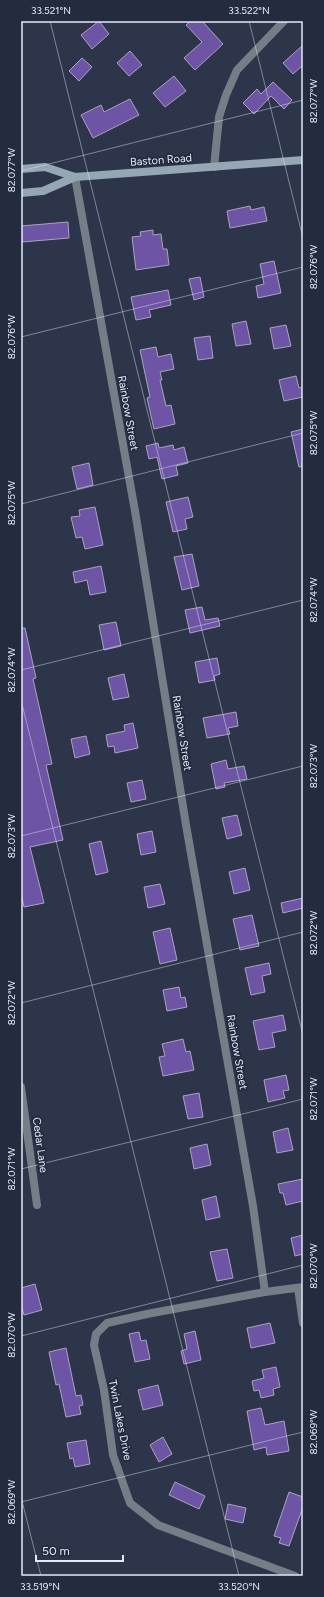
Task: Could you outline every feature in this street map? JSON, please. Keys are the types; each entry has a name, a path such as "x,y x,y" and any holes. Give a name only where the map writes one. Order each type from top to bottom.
{"main road":[{"name":"Baston Road","path":"21,169 45,167 75,177 303,160"},
{"path":"21,193 43,191 75,177"}],"street":[{"path":"214,167 219,117 226,95 237,70 284,21"},
{"name":"Rainbow Street","path":"75,177 136,519 187,833 253,1206 265,1292"},
{"name":"Cedar Lane","path":"21,1087 37,1205"},
{"path":"301,1288 303,1322"},
{"name":"Twin Lakes Drive","path":"295,1576 158,1525 130,1503 114,1455 104,1390 94,1345 96,1334 107,1323 265,1292 301,1288"}],"building":[{"path":"99,21 109,34 92,49 81,35"},
{"path":"191,21 202,21 223,44 195,70 184,58 202,42 186,25"},
{"path":"303,45 303,65 293,74 283,63"},
{"path":"130,51 142,65 129,76 117,63"},
{"path":"82,58 92,67 79,81 69,71"},
{"path":"174,76 186,91 165,107 153,93"},
{"path":"273,82 292,100 284,109 271,96 254,114 243,103 257,89 261,94"},
{"path":"130,99 139,115 93,138 81,115 101,105 104,112"},
{"path":"250,206 251,210 264,207 267,221 230,228 227,211"},
{"path":"68,222 69,238 22,242 21,226"},
{"path":"153,230 153,235 161,234 163,249 167,249 169,265 136,270 132,237 141,236 140,232"},
{"path":"274,261 281,293 258,298 256,286 264,284 260,264"},
{"path":"200,277 204,297 194,300 189,279"},
{"path":"168,290 171,305 149,310 151,317 136,320 131,297"},
{"path":"246,321 251,344 236,346 232,324"},
{"path":"286,325 291,346 274,349 270,328"},
{"path":"210,336 213,358 198,360 194,338"},
{"path":"156,347 158,357 171,354 174,369 160,372 162,380 160,380 166,406 171,405 175,424 154,429 147,398 150,397 140,350"},
{"path":"296,376 299,388 303,387 303,397 284,401 279,380"},
{"path":"303,429 303,466 299,467 291,432"},
{"path":"158,443 159,448 173,445 174,450 184,447 188,463 176,466 178,475 162,479 157,457 149,459 146,446"},
{"path":"89,463 93,485 77,489 72,467"},
{"path":"188,497 193,517 185,519 187,529 173,532 166,502"},
{"path":"95,507 103,545 85,549 82,537 76,538 71,517 80,516 79,510"},
{"path":"192,554 199,586 182,590 174,557"},
{"path":"101,566 106,592 90,595 87,580 75,583 73,572"},
{"path":"202,607 205,620 218,618 220,626 190,633 185,610"},
{"path":"116,622 121,646 104,650 99,625"},
{"path":"21,628 25,628 36,678 33,679 52,764 46,765 63,840 30,847 44,903 24,907 21,893"},
{"path":"217,658 220,674 214,676 215,680 199,683 195,662"},
{"path":"124,674 129,697 113,700 108,678"},
{"path":"236,712 238,726 228,728 230,734 207,738 203,718"},
{"path":"133,723 138,748 115,753 114,746 108,747 106,735 125,731 124,725"},
{"path":"86,736 90,754 75,758 71,739"},
{"path":"226,760 228,769 244,766 247,779 224,783 225,787 216,789 211,764"},
{"path":"142,780 146,799 131,802 127,783"},
{"path":"237,815 242,835 227,839 222,818"},
{"path":"152,831 156,852 141,855 137,834"},
{"path":"101,841 108,872 96,875 89,844"},
{"path":"245,868 250,890 234,894 229,872"},
{"path":"160,884 165,904 148,908 144,887"},
{"path":"303,898 303,908 283,913 281,903"},
{"path":"252,915 259,946 240,950 233,919"},
{"path":"170,928 177,960 160,964 153,932"},
{"path":"269,963 271,974 262,976 265,992 251,995 245,968"},
{"path":"179,987 181,998 185,997 187,1007 167,1011 163,990"},
{"path":"283,1015 286,1030 272,1033 275,1047 259,1050 253,1021"},
{"path":"183,1039 186,1052 190,1051 194,1070 163,1076 159,1057 165,1056 162,1044"},
{"path":"286,1075 289,1090 283,1091 285,1098 268,1102 264,1080"},
{"path":"199,1093 203,1117 188,1119 183,1096"},
{"path":"288,1128 293,1150 277,1153 273,1132"},
{"path":"207,1144 211,1165 194,1169 190,1148"},
{"path":"303,1179 303,1201 286,1205 283,1193 280,1193 278,1184"},
{"path":"216,1196 220,1217 206,1220 202,1200"},
{"path":"303,1235 303,1254 295,1256 291,1238"},
{"path":"227,1249 233,1278 217,1281 210,1252"},
{"path":"35,1284 42,1310 24,1315 21,1305 21,1288"},
{"path":"270,1323 275,1343 251,1348 247,1328"},
{"path":"195,1331 201,1360 184,1364 181,1351 187,1349 184,1334"},
{"path":"139,1332 141,1341 146,1340 150,1359 135,1362 129,1334"},
{"path":"66,1348 76,1396 81,1395 83,1405 79,1406 81,1414 66,1417 59,1384 56,1385 49,1352"},
{"path":"276,1367 280,1387 273,1389 274,1395 261,1398 259,1390 254,1391 252,1381 264,1378 262,1370"},
{"path":"158,1385 163,1405 143,1410 138,1390"},
{"path":"261,1408 265,1425 284,1421 289,1451 267,1455 266,1447 254,1450 247,1411"},
{"path":"163,1437 172,1454 159,1462 150,1445"},
{"path":"86,1440 90,1464 75,1467 73,1458 70,1459 67,1443"},
{"path":"175,1482 205,1496 199,1509 169,1495"},
{"path":"289,1492 303,1497 303,1507 289,1546 279,1543 281,1538 274,1536"},
{"path":"228,1504 246,1508 243,1523 225,1519"}]}
